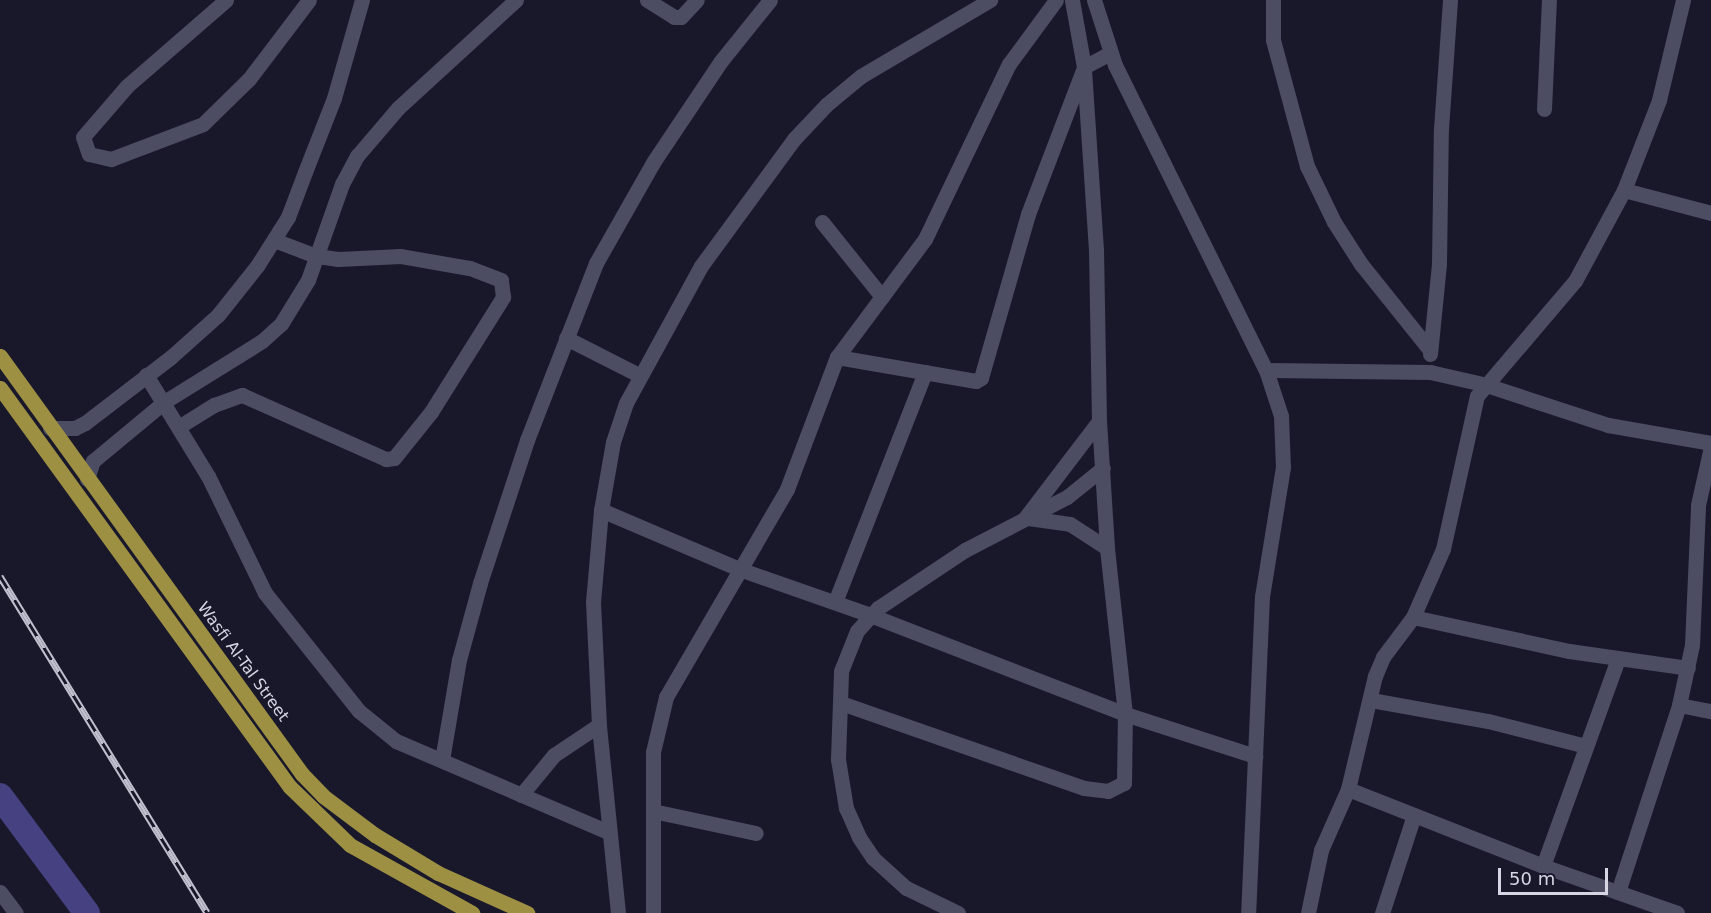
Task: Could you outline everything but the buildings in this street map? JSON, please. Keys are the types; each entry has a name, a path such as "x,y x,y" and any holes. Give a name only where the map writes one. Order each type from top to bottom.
{"main road":[{"name":"Wasfi Al-Tal Street","path":"0,356 302,774 322,796 375,835 438,873 526,913"},
{"path":"0,388 290,787 350,845 472,913"}],"street":[{"path":"226,0 127,86 83,137 88,154 111,159 204,124 249,79 309,0"},
{"path":"50,428 75,428 86,423 218,315 274,240 288,216 334,98 363,0"},
{"path":"87,479 93,461 164,402 262,341 281,324 308,280 342,184 374,134 516,0"},
{"path":"647,0 674,17 681,17 697,0"},
{"path":"442,760 459,660 480,583 527,440 596,263 632,198 721,61 770,0"},
{"path":"618,913 608,832 599,725 593,602 601,510 613,442 639,375 732,219 826,105 894,55 990,0"},
{"path":"653,913 653,752 660,711 739,569 787,489 837,357 925,239 1009,64 1056,0"},
{"path":"841,703 1057,779 1108,791 1121,787 1127,775 1125,714 1107,548 1099,422 1096,250 1084,67 1072,0"},
{"path":"1094,0 1110,53 1266,370 1285,440 1262,596 1248,913"},
{"path":"1273,0 1273,40 1307,166 1334,222 1361,264 1430,350"},
{"path":"1430,372 1430,350 1439,264 1441,129 1450,0"},
{"path":"1544,109 1549,0"},
{"path":"1308,913 1321,850 1348,789 1383,657 1413,617 1443,549 1472,410 1483,384 1575,281 1624,190 1659,100 1683,0"},
{"path":"837,357 976,381 982,375 1028,214 1084,67 1110,53"},
{"path":"1624,190 1711,213"},
{"path":"822,222 882,297"},
{"path":"180,426 214,405 242,395 386,459 394,458 431,412 503,297 501,280 440,261 401,256 360,259 316,256 274,240"},
{"path":"566,338 639,375"},
{"path":"1266,370 1430,372 1483,384 1608,425 1711,445 1698,505 1692,645 1688,668 1679,705 1618,892"},
{"path":"835,602 925,372"},
{"path":"146,375 180,426 245,557 285,621 337,686 379,729 396,741 608,832"},
{"path":"1026,518 1099,422"},
{"path":"958,913 906,888 873,858 859,837 841,785 837,734 841,703 841,671 857,631 870,615 965,550 1067,497 1103,468"},
{"path":"601,510 739,569 870,615 1125,714 1255,756"},
{"path":"1026,518 1070,524 1107,548"},
{"path":"1413,617 1618,659 1688,668"},
{"path":"1543,866 1618,659"},
{"path":"1371,700 1488,721 1586,746"},
{"path":"1679,705 1711,711"},
{"path":"521,795 554,755 599,725"},
{"path":"1348,789 1543,866 1677,913"},
{"path":"653,811 756,833"},
{"path":"1382,913 1413,815"},
{"path":"0,892 16,913"}],"waterway":[{"path":"0,796 87,913"}],"railway":[{"path":"0,576 207,913"}]}
